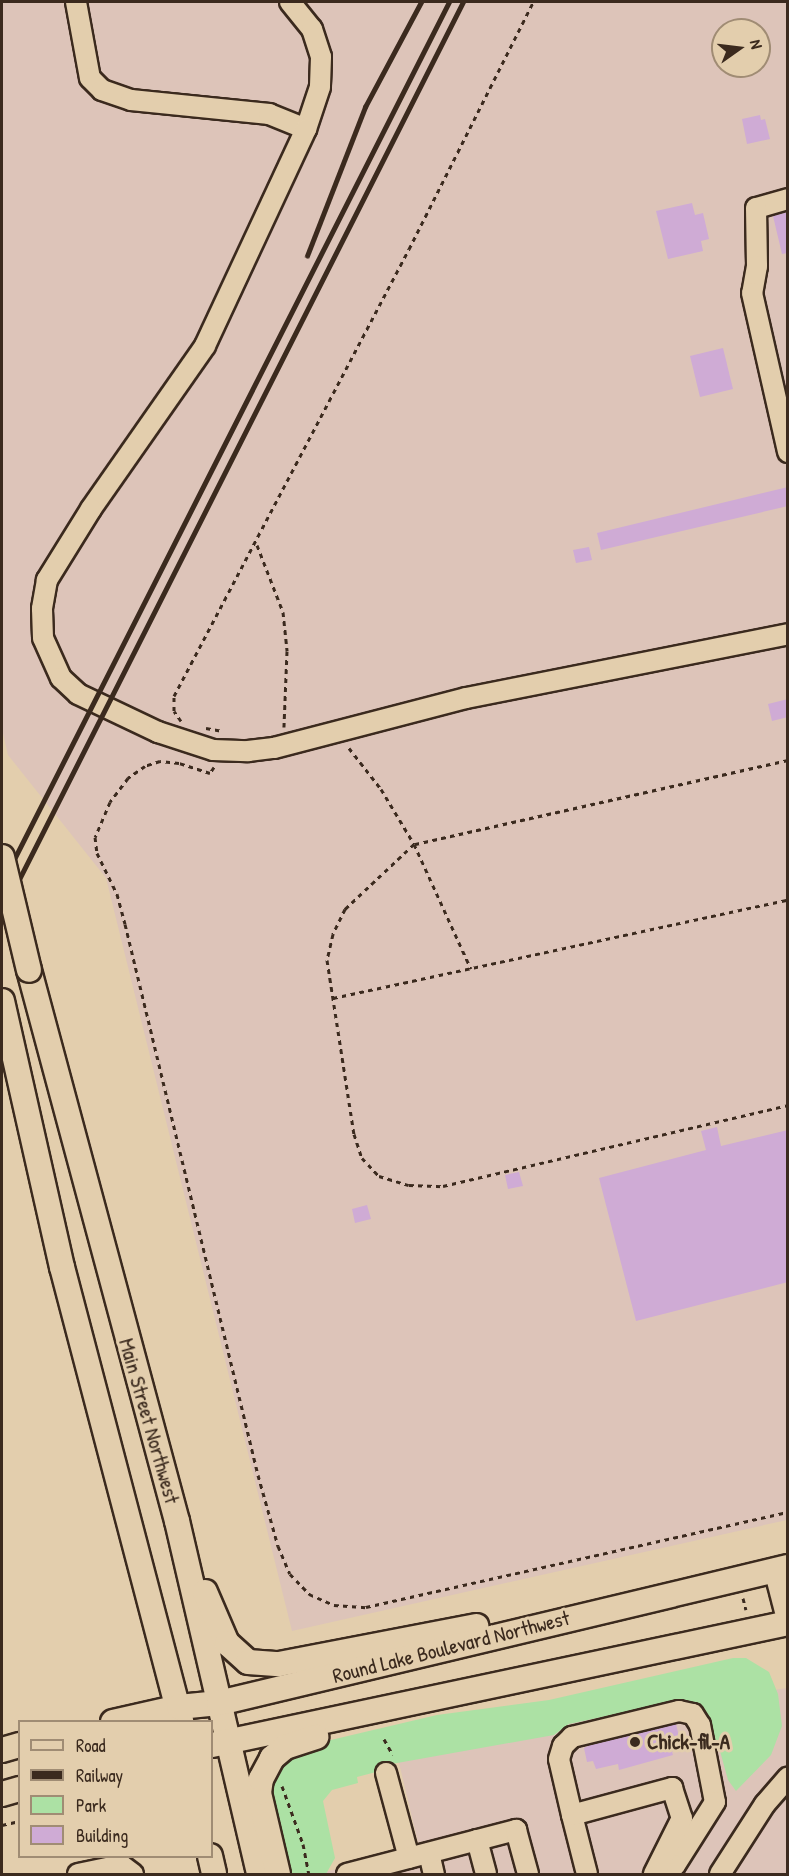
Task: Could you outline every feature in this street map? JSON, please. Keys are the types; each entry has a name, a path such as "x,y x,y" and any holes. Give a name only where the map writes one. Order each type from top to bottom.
{"main road":[{"name":"Main Street Northwest","path":"2,857 29,970 188,1568 219,1703 219,1743 259,1875"},
{"name":"Main Street Northwest","path":"4,1010 62,1267 180,1714"},
{"path":"188,1568 202,1585 227,1643 248,1662 279,1664 475,1626 524,1629"},
{"name":"Round Lake Boulevard Northwest","path":"130,1720 180,1714 781,1568"},
{"name":"Round Lake Boulevard Northwest","path":"219,1743 788,1623"},
{"path":"278,1875 259,1792 272,1758 285,1747 371,1721 397,1706"},
{"path":"2,1750 18,1746"},
{"path":"2,1794 18,1790"},
{"path":"210,1858 214,1875"}],"street":[{"path":"76,2 90,78 102,90 131,100 269,114 306,129"},
{"path":"290,2 312,29 321,57 321,87 306,129 205,346 64,549 47,580 42,609 43,638 52,663 78,694 158,732 222,750 282,746 466,698 788,634"},
{"path":"788,199 756,208 757,266 752,293 788,452"},
{"path":"781,1568 788,1623"},
{"path":"587,1875 560,1759 563,1746 572,1737 679,1711 693,1714 700,1725 715,1802 675,1865 662,1875"},
{"path":"386,1773 408,1858"},
{"path":"720,1875 765,1803 788,1778"},
{"path":"572,1815 672,1788 682,1818 654,1875"},
{"path":"347,1875 516,1830 528,1875"},
{"path":"477,1840 486,1875"},
{"path":"429,1853 434,1875"},
{"path":"78,1875 122,1865 133,1875"}],"path":[{"path":"188,725 174,711 174,696 256,543 533,2"},
{"path":"256,543 283,612 287,651 282,746"},
{"path":"204,728 228,732 210,773 179,763 160,761 145,766 128,778 110,802 95,837 98,853 117,894 125,924 258,1475 278,1546 290,1574 309,1594 334,1605 366,1607 788,1512"},
{"path":"332,733 351,749 414,844 471,969"},
{"path":"788,760 414,844 345,909 333,934 327,960 354,1134 362,1158 379,1176 409,1185 443,1186 788,1104"},
{"path":"333,998 788,900"},
{"path":"281,1784 303,1844 309,1875"},
{"path":"2,1825 18,1821"}],"shaded area":[{"path":"2,2 787,2 787,1520 292,1631 106,878 8,755 2,729"},
{"path":"787,1688 787,1874 318,1874 419,1847 395,1746"}],"green space":[{"path":"733,1658 746,1658 769,1672 778,1694 782,1726 771,1755 736,1791 728,1780 720,1751 717,1751 697,1709 677,1701 569,1724 554,1735 375,1767 376,1772 357,1777 358,1783 332,1790 323,1801 335,1858 326,1874 283,1874 272,1783 282,1761 301,1747 437,1715 549,1700"}],"building":[{"path":"760,115 761,120 765,119 770,139 747,144 742,119"},
{"path":"692,203 695,215 703,213 709,239 701,241 703,251 668,259 656,211"},
{"path":"788,212 788,253 782,254 773,216"},
{"path":"723,348 733,389 700,397 690,356"},
{"path":"788,487 788,506 601,550 597,533"},
{"path":"589,547 592,560 576,563 573,550"},
{"path":"788,699 788,717 772,721 768,704"},
{"path":"717,1127 721,1146 788,1130 788,1282 636,1321 599,1178 706,1150 701,1131"},
{"path":"519,1172 523,1186 508,1189 505,1175"},
{"path":"367,1205 371,1219 355,1223 352,1209"},
{"name":"Chick-fil-A","path":"676,1724 682,1749 672,1752 673,1755 619,1770 618,1764 596,1769 593,1761 587,1762 584,1748 590,1745"}],"railway":[{"path":"307,256 365,107 421,2"},
{"path":"2,883 449,2"},
{"path":"2,913 463,2"}],"place":[{"name":"Chick-fil-A","path":"635,1742"}]}
